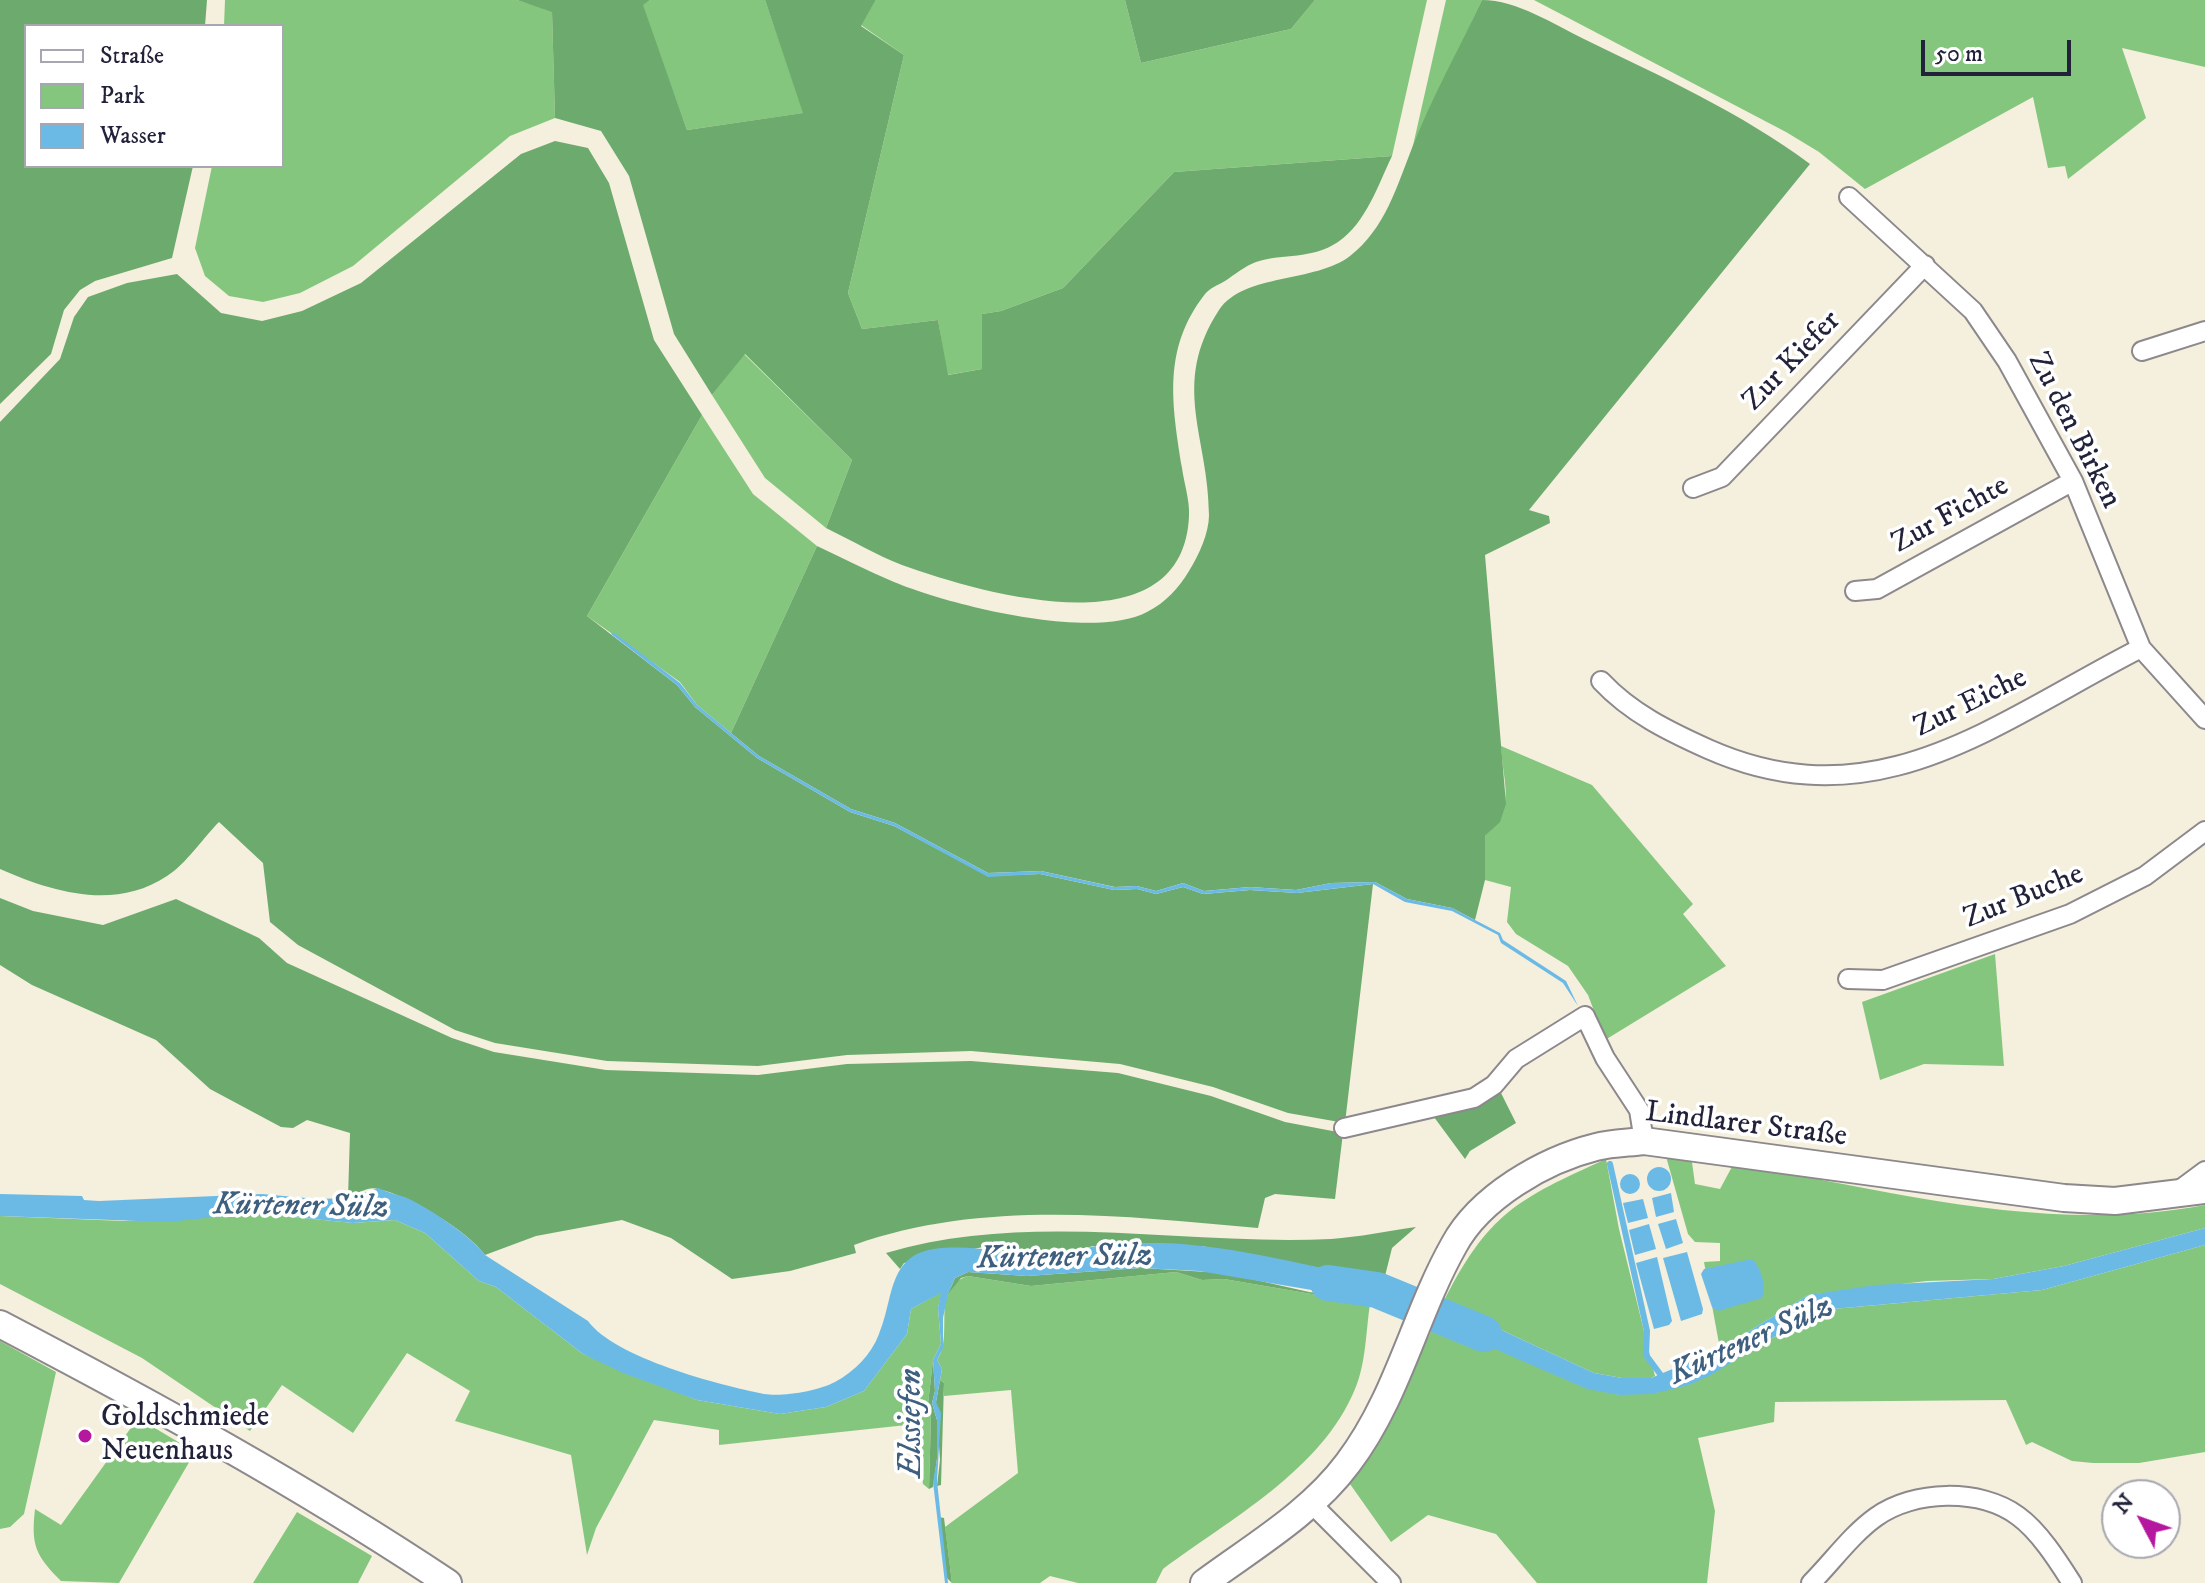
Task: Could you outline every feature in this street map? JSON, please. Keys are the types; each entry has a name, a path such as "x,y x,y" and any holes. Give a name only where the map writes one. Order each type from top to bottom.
{"main road":[{"name":"Lindlarer Straße","path":"1204,1583 1312,1504 1347,1465 1388,1399 1455,1242 1484,1205 1556,1162 1595,1147 1644,1141 2064,1198 2115,1201 2205,1190"},
{"path":"0,1324 162,1408 338,1512 448,1583"}],"street":[{"name":"Zu den Birken","path":"1849,197 1973,311 2022,384 2073,481 2141,648 2205,719"},
{"name":"Zur Kiefer","path":"1693,488 1722,477 1925,265"},
{"path":"2142,351 2205,331"},
{"name":"Zur Fichte","path":"1855,591 1877,589 2073,481"},
{"name":"Zur Eiche","path":"1601,681 1621,702 1669,732 1741,763 1801,775 1860,775 1929,759 1995,729 2141,648"},
{"name":"Zur Buche","path":"1848,979 1883,980 2070,914 2145,876 2205,831"},
{"path":"1344,1128 1474,1098 1494,1085 1516,1059 1585,1016 1605,1058 1639,1110 1644,1141"},
{"path":"2171,1195 2205,1171"},
{"path":"1811,1583 1875,1517 1903,1503 1933,1497 1979,1499 2017,1515 2072,1583"},
{"path":"1312,1504 1391,1583"}],"green space":[{"path":"0,0 207,0 205,24 24,24 24,168 193,168 172,258 95,281 80,290 64,310 51,354 0,404"},
{"path":"225,0 517,0 552,11 555,118 510,136 353,266 300,293 263,302 229,296 205,276 195,248 212,168 284,168 284,24 224,24"},
{"path":"517,0 650,0 643,5 687,130 803,113 765,0 876,0 861,26 904,55 848,293 862,329 938,320 948,375 982,369 982,314 1001,311 1063,288 1174,172 1392,156 1364,214 1338,242 1308,254 1266,259 1252,264 1207,292 1191,315 1176,356 1174,378 1175,422 1189,510 1178,559 1153,585 1116,599 1072,602 1026,598 936,577 902,565 826,528 852,460 745,354 712,395 674,334 629,176 601,131 555,118 552,12"},
{"path":"650,0 765,0 804,113 687,130 642,5"},
{"path":"876,0 1125,0 1141,63 1291,29 1315,0 1427,0 1392,156 1174,172 1063,288 1001,311 982,314 982,369 947,375 938,320 862,329 848,293 904,55 861,25"},
{"path":"1125,0 1315,0 1291,29 1141,63"},
{"path":"1446,0 1482,0 1412,150"},
{"path":"1482,0 1508,4 1534,14 1671,81 1757,128 1810,164 1529,510 1549,516 1550,523 1485,555 1506,804 1500,822 1485,836 1485,880 1475,920 1452,908 1407,899 1375,882 1331,883 1296,890 1250,887 1204,891 1183,883 1156,891 1137,886 1115,887 1041,871 988,873 895,823 851,809 759,756 731,733 817,546 918,591 1020,616 1092,623 1123,620 1147,612 1171,594 1196,558 1209,522 1194,387 1205,337 1219,310 1230,298 1245,290 1335,265 1362,245 1388,206 1428,110"},
{"path":"1534,0 2205,0 2205,67 2122,48 2146,118 2068,179 2065,166 2048,168 2033,97 1865,189 1819,152 1786,132"},
{"path":"555,141 588,148 609,183 654,340 702,415 587,616 677,685 695,707 757,758 850,812 894,826 988,876 1040,874 1114,890 1137,889 1156,894 1183,887 1203,894 1250,890 1297,893 1373,884 1345,1123 1288,1113 1213,1087 1120,1064 971,1051 847,1055 758,1066 607,1061 495,1043 455,1030 298,945 270,922 263,863 219,822 174,871 147,887 126,893 105,895 62,891 0,869 0,422 60,359 74,317 88,297 127,283 177,274 221,313 262,321 302,311 361,283 521,154"},
{"path":"744,354 852,460 826,528 765,478 712,395"},
{"path":"702,415 753,494 817,546 731,733 697,705 680,682 587,616"},
{"path":"1501,746 1592,785 1693,904 1683,914 1726,966 1605,1040 1588,995 1568,966 1516,934 1507,922 1511,887 1485,880 1485,836 1495,825 1505,805"},
{"path":"0,898 33,911 103,925 176,899 259,938 287,963 452,1038 494,1052 606,1070 758,1075 847,1064 971,1061 1118,1073 1211,1096 1285,1122 1343,1133 1335,1199 1275,1194 1265,1198 1258,1228 1105,1216 1003,1216 952,1221 854,1245 856,1253 790,1271 732,1279 671,1238 622,1220 536,1236 485,1255 451,1225 405,1198 374,1188 348,1198 350,1133 307,1120 293,1128 281,1127 210,1089 156,1040 32,985 0,965"},
{"path":"1995,954 2004,1066 1924,1064 1880,1080 1862,1002"},
{"path":"1498,1087 1516,1123 1470,1151 1465,1159 1431,1113"},
{"path":"1665,1153 1691,1155 1695,1184 1720,1189 1734,1163 1910,1197 2028,1212 2087,1215 2146,1213 2205,1205 2205,1228 2064,1266 1993,1279 1927,1281 1808,1295 1720,1349 1704,1262 1720,1261 1720,1243 1695,1242 1688,1234"},
{"path":"1606,1159 1619,1229 1655,1376 1651,1378 1622,1378 1594,1373 1443,1303 1475,1248 1508,1212 1550,1186"},
{"path":"253,1213 353,1223 395,1220 425,1233 479,1281 496,1287 583,1354 697,1400 780,1414 826,1407 864,1391 907,1334 911,1309 942,1292 938,1308 941,1344 933,1360 928,1404 931,1415 929,1489 923,1484 916,1424 719,1445 719,1430 654,1420 596,1528 587,1555 571,1455 455,1421 470,1391 407,1353 353,1433 282,1385 250,1431 142,1358 0,1284 0,1216 124,1221"},
{"path":"1416,1227 1392,1248 1384,1280 1201,1246 1093,1246 1056,1256 1017,1254 983,1247 904,1263 900,1269 886,1253 941,1240 996,1234 1107,1232 1275,1240 1331,1239"},
{"path":"2205,1245 2205,1452 2139,1463 2072,1461 2032,1442 2026,1445 2006,1400 1775,1402 1774,1422 1698,1438 1715,1511 1707,1583 1537,1583 1496,1534 1428,1515 1391,1542 1350,1484 1374,1449 1435,1323 1619,1395 1772,1338 1833,1309 2042,1290"},
{"path":"1141,1268 1225,1273 1309,1292 1371,1300 1370,1304 1224,1279 1202,1280 1176,1272 1031,1286 968,1276 961,1278 948,1294 955,1278 968,1272 1027,1276"},
{"path":"1176,1272 1202,1280 1224,1279 1370,1304 1361,1369 1340,1418 1320,1444 1272,1491 1163,1569 1156,1583 1078,1583 1050,1576 1040,1583 952,1583 945,1527 1018,1473 1011,1390 944,1396 944,1383 940,1380 942,1369 937,1360 942,1350 949,1291 956,1282 968,1276 1031,1286"},
{"path":"0,1341 56,1372 24,1514 10,1527 0,1529"},
{"path":"933,1360 935,1391 932,1403 937,1420 937,1459 933,1487 929,1489 931,1415 928,1404"},
{"path":"940,1380 944,1383 941,1485 937,1486 940,1460 936,1402"},
{"path":"138,1418 195,1452 119,1583 61,1581 45,1564 37,1549 35,1509 61,1525"},
{"path":"297,1512 372,1556 358,1583 253,1583"},
{"path":"939,1517 944,1518 952,1583 945,1576"}],"water":[{"path":"613,632 680,683 697,705 759,756 851,809 895,823 988,873 1041,871 1114,887 1137,886 1156,891 1183,883 1204,891 1250,887 1296,890 1331,883 1375,882 1407,899 1452,908 1500,933 1503,940 1566,981 1578,1006 1563,983 1501,943 1498,935 1452,911 1405,902 1373,884 1297,893 1250,890 1203,894 1183,887 1156,894 1137,889 1114,890 1040,874 988,877 894,826 850,812 757,758 695,707 677,685 611,634"},
{"path":"1659,1167 1668,1170 1671,1179 1668,1188 1659,1191 1650,1188 1647,1179 1650,1170"},
{"path":"1630,1174 1637,1177 1640,1184 1637,1191 1630,1194 1623,1191 1620,1184 1623,1177"},
{"path":"379,1188 409,1199 439,1216 485,1255 588,1321 621,1347 696,1377 772,1395 819,1388 856,1368 876,1342 900,1270 919,1253 934,1249 964,1248 1055,1256 1112,1244 1162,1243 1246,1252 1384,1280 1371,1300 1199,1271 1141,1268 1027,1276 968,1272 955,1278 948,1294 943,1318 943,1348 937,1360 942,1369 936,1402 941,1413 937,1481 948,1583 945,1583 933,1482 937,1459 937,1420 932,1403 935,1391 933,1360 941,1344 938,1308 941,1293 911,1309 907,1334 864,1391 826,1407 780,1414 697,1400 623,1373 583,1354 496,1287 479,1281 425,1233 395,1220 353,1223 253,1213 168,1222 0,1216 0,1194 82,1196 84,1200 99,1201 262,1194 317,1199 348,1198"},
{"path":"1671,1193 1674,1212 1656,1217 1652,1198"},
{"path":"1643,1199 1648,1218 1628,1223 1623,1203"},
{"path":"1676,1219 1683,1243 1666,1249 1658,1224"},
{"path":"1649,1224 1656,1249 1635,1255 1629,1230"},
{"path":"2205,1228 2205,1245 2042,1290 1833,1309 1772,1338 1711,1375 1689,1385 1652,1394 1619,1395 1587,1389 1435,1323 1443,1303 1594,1373 1622,1378 1651,1378 1720,1349 1808,1295 1876,1285 1993,1279 2064,1266"},
{"path":"1687,1252 1703,1309 1702,1314 1681,1321 1663,1258"},
{"path":"1657,1257 1672,1321 1669,1325 1654,1329 1636,1263"},
{"path":"1752,1259 1762,1277 1762,1298 1718,1311 1712,1307 1701,1274 1704,1269"}],"waterway":[{"path":"1610,1164 1647,1331 1646,1355 1666,1382"},
{"name":"Kürtener Sülz","path":"1328,1283 1377,1290 1484,1334"}],"place":[{"name":"Goldschmiede Neuenhaus","path":"85,1436"}],"water label":[{"name":"Elssiefen","path":"913,1423"}]}
